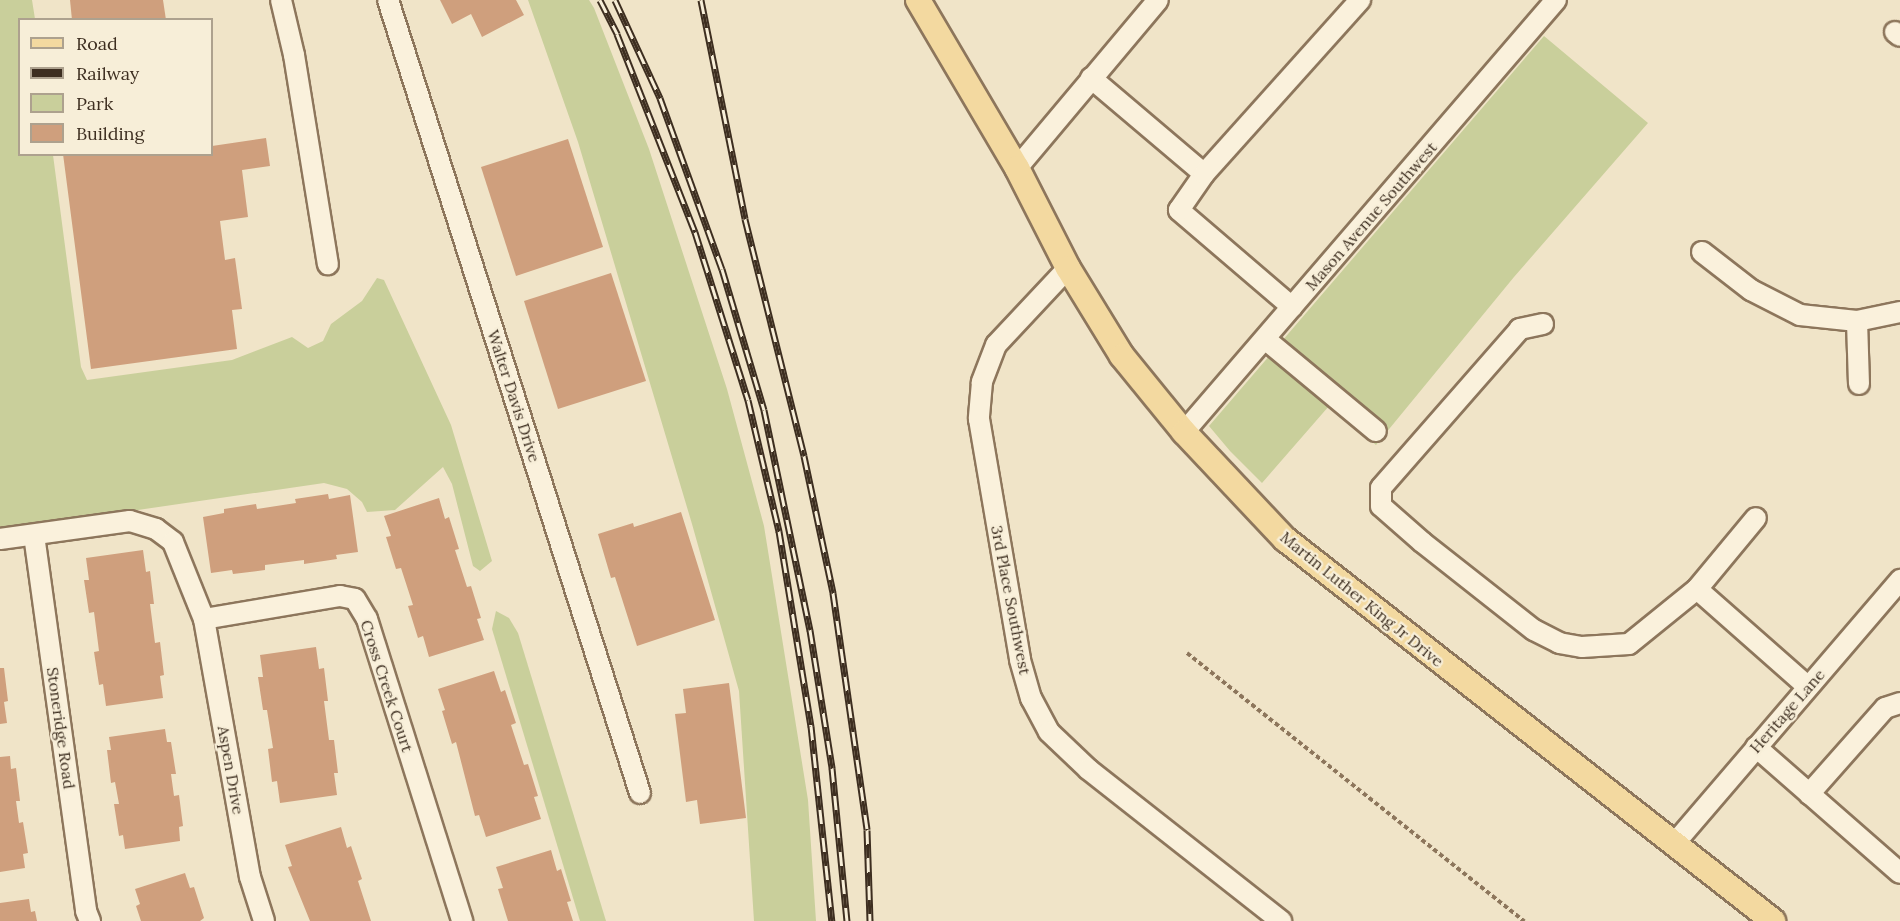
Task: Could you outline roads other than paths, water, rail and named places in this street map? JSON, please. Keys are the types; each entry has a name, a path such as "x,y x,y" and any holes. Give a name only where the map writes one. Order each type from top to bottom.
{"main road":[{"name":"Martin Luther King Jr Drive","path":"918,0 1017,168 1068,268 1122,356 1185,432 1285,539 1773,921"}],"street":[{"path":"281,0 294,55 328,264"},
{"name":"Walter Davis Drive","path":"388,0 640,793"},
{"path":"1017,168 1158,0"},
{"path":"1292,307 1179,210 1204,174 1360,0"},
{"name":"Mason Avenue Southwest","path":"1185,432 1556,0"},
{"path":"1091,78 1204,174"},
{"path":"1702,252 1751,290 1800,315 1869,321 1900,312"},
{"name":"3rd Place Southwest","path":"1068,268 996,345 982,382 979,419 1020,660 1031,698 1049,732 1088,769 1281,921"},
{"path":"1857,321 1859,384"},
{"path":"1544,324 1520,329 1381,488 1382,506 1422,542 1534,630 1559,643 1582,647 1629,644 1697,589 1756,518"},
{"path":"1265,339 1376,431"},
{"name":"Aspen Drive","path":"0,540 130,521 156,529 173,542 204,619 250,877 264,921"},
{"name":"Stoneridge Road","path":"34,535 86,911 90,921"},
{"name":"Heritage Lane","path":"1674,844 1900,580"},
{"path":"1697,589 1808,687"},
{"name":"Cross Creek Court","path":"204,619 340,596 355,599 367,619 462,921"},
{"path":"1809,794 1885,708 1900,703"},
{"path":"1756,747 1900,873"}],"railway":[{"path":"600,0 617,34 695,232 748,400 779,531 811,726 832,921"},
{"path":"615,0 660,98 722,269 764,410 810,630 832,768 847,921"},
{"path":"701,0 745,219 804,456 833,593 867,830 870,921"}]}
